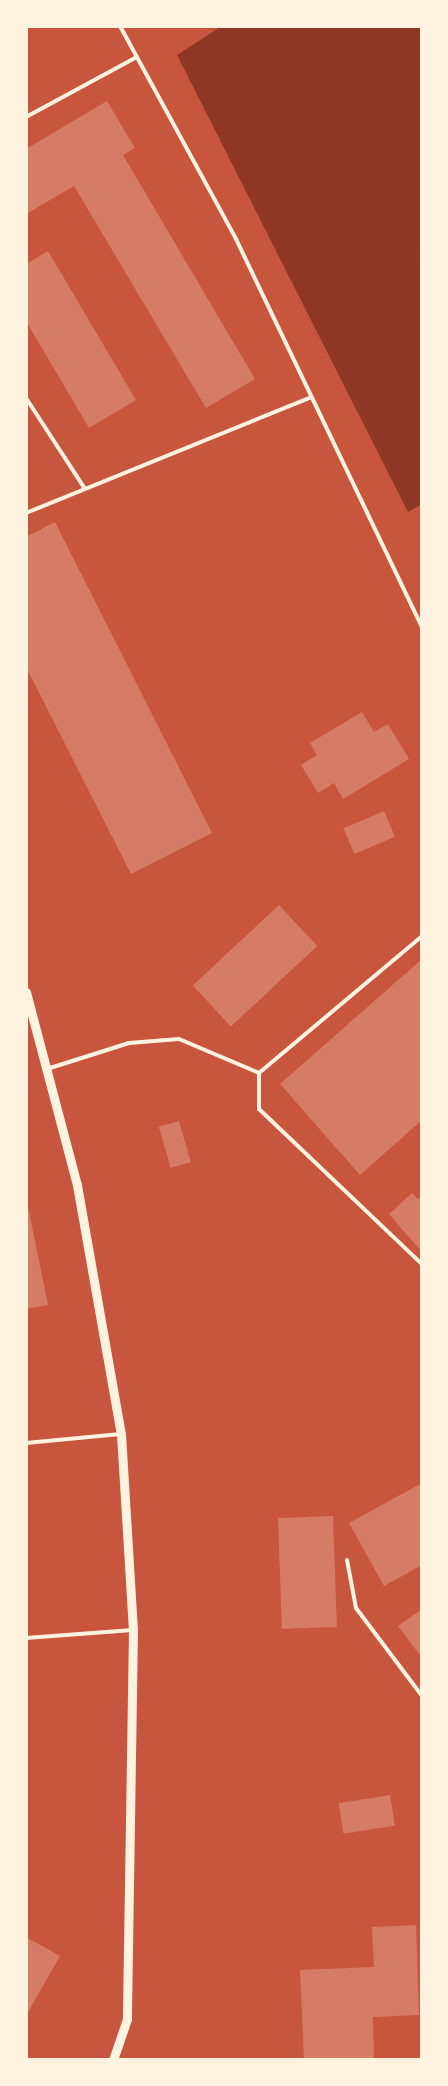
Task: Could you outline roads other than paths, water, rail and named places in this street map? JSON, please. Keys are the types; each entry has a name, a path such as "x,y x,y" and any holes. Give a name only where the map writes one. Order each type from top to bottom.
{"street":[{"path":"26,992 77,1185 121,1434 133,1630 127,2019 113,2060"}],"lane":[{"path":"120,26 236,239 422,628"},
{"path":"26,117 137,57"},
{"path":"26,398 85,489"},
{"path":"26,513 312,398"},
{"path":"422,936 259,1073 259,1109 422,1264"},
{"path":"47,1069 129,1043 179,1039 259,1073"},
{"path":"26,1443 121,1434"},
{"path":"347,1560 356,1608 422,1696"},
{"path":"26,1638 133,1630"}]}
